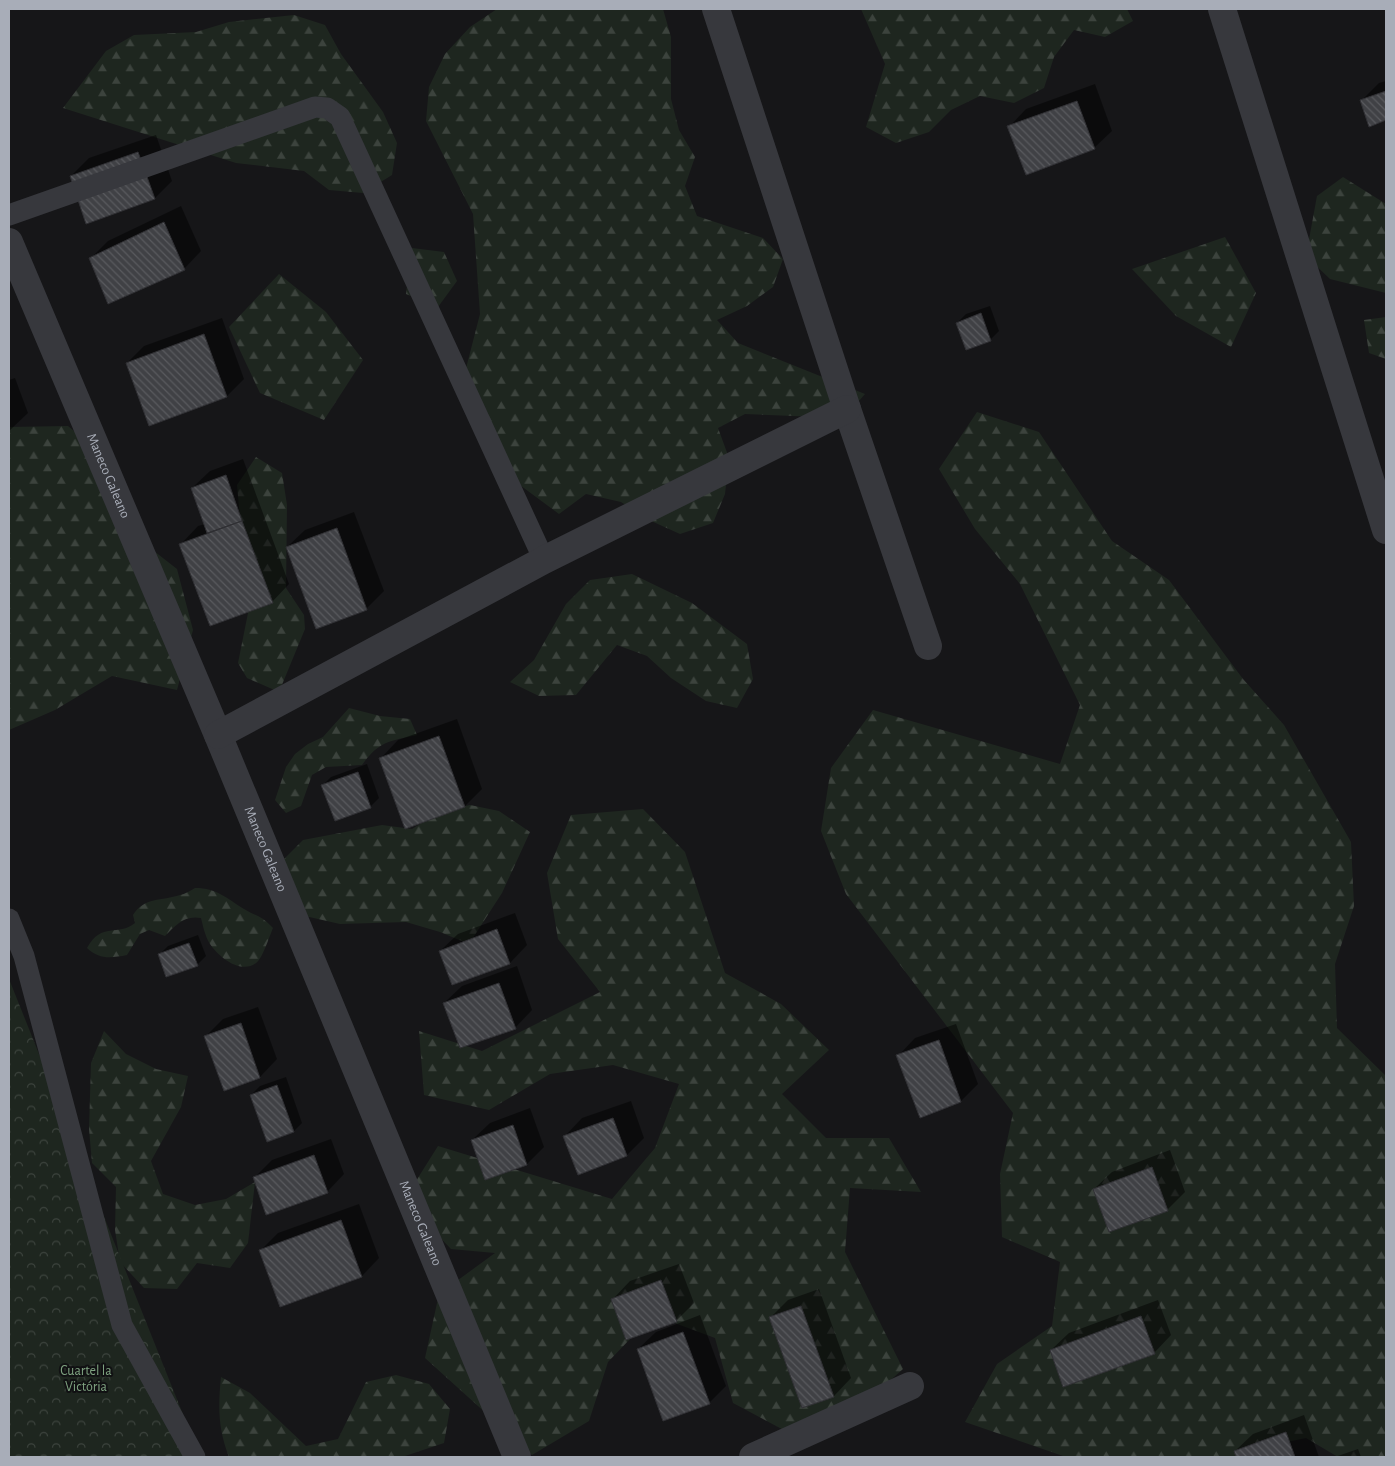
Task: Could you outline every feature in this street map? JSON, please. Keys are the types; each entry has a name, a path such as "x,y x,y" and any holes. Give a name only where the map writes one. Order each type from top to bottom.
{"street":[{"path":"716,9 847,409 928,646"},
{"path":"1222,9 1386,530"},
{"name":"Maneco Galeano","path":"9,242 218,735 517,1457"},
{"path":"218,735 544,560 847,409"},
{"path":"753,1457 910,1386"}],"lane":[{"path":"9,216 314,107 327,108 340,117 544,560"},
{"path":"9,919 24,956 122,1325 195,1457"}],"green space":[{"path":"497,9 663,9 671,37 671,99 679,130 695,157 685,186 697,216 763,238 783,259 773,287 747,306 717,320 738,343 865,394 844,418 745,414 718,428 729,458 725,494 713,523 680,534 649,520 621,502 586,494 559,514 501,471 463,380 480,314 473,214 426,121 429,87 445,54 470,27"},
{"path":"861,9 1127,9 1133,21 1105,37 1074,30 1054,57 1044,88 1014,103 980,96 951,110 929,132 896,143 866,127 885,64"},
{"path":"294,15 325,25 341,54 383,112 397,143 392,175 363,193 329,190 304,171 236,163 63,108 106,51 134,35 196,32 229,22"},
{"path":"1343,177 1386,204 1386,293 1330,279 1306,256 1317,196"},
{"path":"1225,237 1256,293 1231,347 1176,316 1132,269"},
{"path":"412,248 444,252 457,281 438,307 406,294"},
{"path":"279,274 326,312 363,360 324,420 260,393 229,327"},
{"path":"1386,317 1386,359 1369,353 1364,320"},
{"path":"977,412 1039,432 1112,541 1169,580 1243,679 1284,725 1351,842 1354,906 1335,964 1337,1028 1386,1076 1386,1457 1338,1457 1306,1438 1239,1452 1235,1457 1066,1457 965,1422 997,1364 1052,1326 1060,1262 1002,1237 1000,1174 1013,1113 846,894 821,831 831,768 873,710 1060,764 1080,705 1020,584 975,529 939,469"},
{"path":"68,426 117,467 127,530 177,569 193,630 177,690 112,676 55,710 9,730 9,427"},
{"path":"256,457 282,473 287,505 286,588 304,615 305,629 279,692 247,678 238,663 248,613 237,582 243,551 237,485"},
{"path":"632,574 692,603 747,644 753,679 737,708 706,701 671,678 647,656 617,645 576,695 539,696 510,682 534,660 566,604 590,580"},
{"path":"349,708 380,716 410,719 417,735 386,743 374,751 362,765 326,767 312,775 301,806 286,813 275,800 286,767 295,754 308,744 323,737"},
{"path":"470,805 499,811 530,832 502,893 469,944 440,932 406,922 340,924 305,916 279,864 303,840 382,825 412,829 439,812"},
{"path":"643,809 685,852 725,973 781,1004 829,1050 782,1094 826,1138 889,1138 921,1192 850,1188 845,1252 903,1369 857,1410 795,1436 733,1403 715,1338 653,1315 608,1362 589,1421 532,1455 425,1358 439,1294 495,1253 451,1249 404,1200 438,1146 612,1199 655,1148 679,1084 613,1065 550,1074 489,1110 424,1095 419,1031 482,1051 600,992 558,939 547,873 571,815"},
{"path":"195,888 203,888 221,894 262,918 273,928 256,963 243,967 230,962 218,954 205,934 201,918 195,917 185,919 165,936 149,930 140,934 127,955 106,957 96,955 87,948 98,935 129,927 135,923 133,915 142,905 154,900 182,895"},
{"name":"Cuartel la Victória","path":"9,979 200,1457 9,1457"},
{"path":"104,1031 126,1054 156,1069 188,1076 181,1107 151,1161 163,1194 195,1205 226,1199 255,1182 248,1243 230,1268 197,1263 177,1289 144,1288 120,1262 115,1230 116,1187 92,1163 89,1129 91,1063"},
{"path":"396,1375 429,1384 450,1409 444,1443 402,1457 229,1457 225,1447 220,1418 221,1377 250,1393 306,1446 338,1439 366,1382"}],"building":[{"path":"1386,91 1386,120 1369,127 1360,100"},
{"path":"1077,101 1095,149 1026,175 1007,126"},
{"path":"138,152 155,199 86,224 70,176"},
{"path":"164,222 185,270 108,304 89,258"},
{"path":"981,313 991,341 966,350 956,323"},
{"path":"204,334 227,397 149,426 126,363"},
{"path":"226,475 242,521 207,533 191,488"},
{"path":"242,521 273,603 210,626 179,544"},
{"path":"337,528 367,610 316,629 286,547"},
{"path":"439,736 465,807 405,829 379,758"},
{"path":"358,772 371,808 335,821 321,785"},
{"path":"497,929 510,964 452,985 439,951"},
{"path":"189,943 198,966 166,977 158,954"},
{"path":"499,983 516,1029 460,1048 443,1003"},
{"path":"241,1023 260,1078 224,1091 204,1036"},
{"path":"939,1040 961,1102 920,1118 896,1055"},
{"path":"277,1085 294,1132 267,1142 250,1095"},
{"path":"613,1118 627,1156 578,1175 563,1136"},
{"path":"513,1125 527,1165 485,1180 471,1140"},
{"path":"314,1155 328,1193 266,1215 253,1177"},
{"path":"1152,1167 1168,1211 1109,1232 1093,1189"},
{"path":"341,1220 362,1277 280,1307 259,1250"},
{"path":"661,1280 677,1322 626,1340 611,1299"},
{"path":"801,1306 834,1397 802,1408 769,1317"},
{"path":"1141,1316 1155,1354 1063,1387 1050,1350"},
{"path":"683,1332 710,1404 663,1421 637,1349"},
{"path":"1286,1432 1295,1457 1236,1457 1234,1451"}]}
